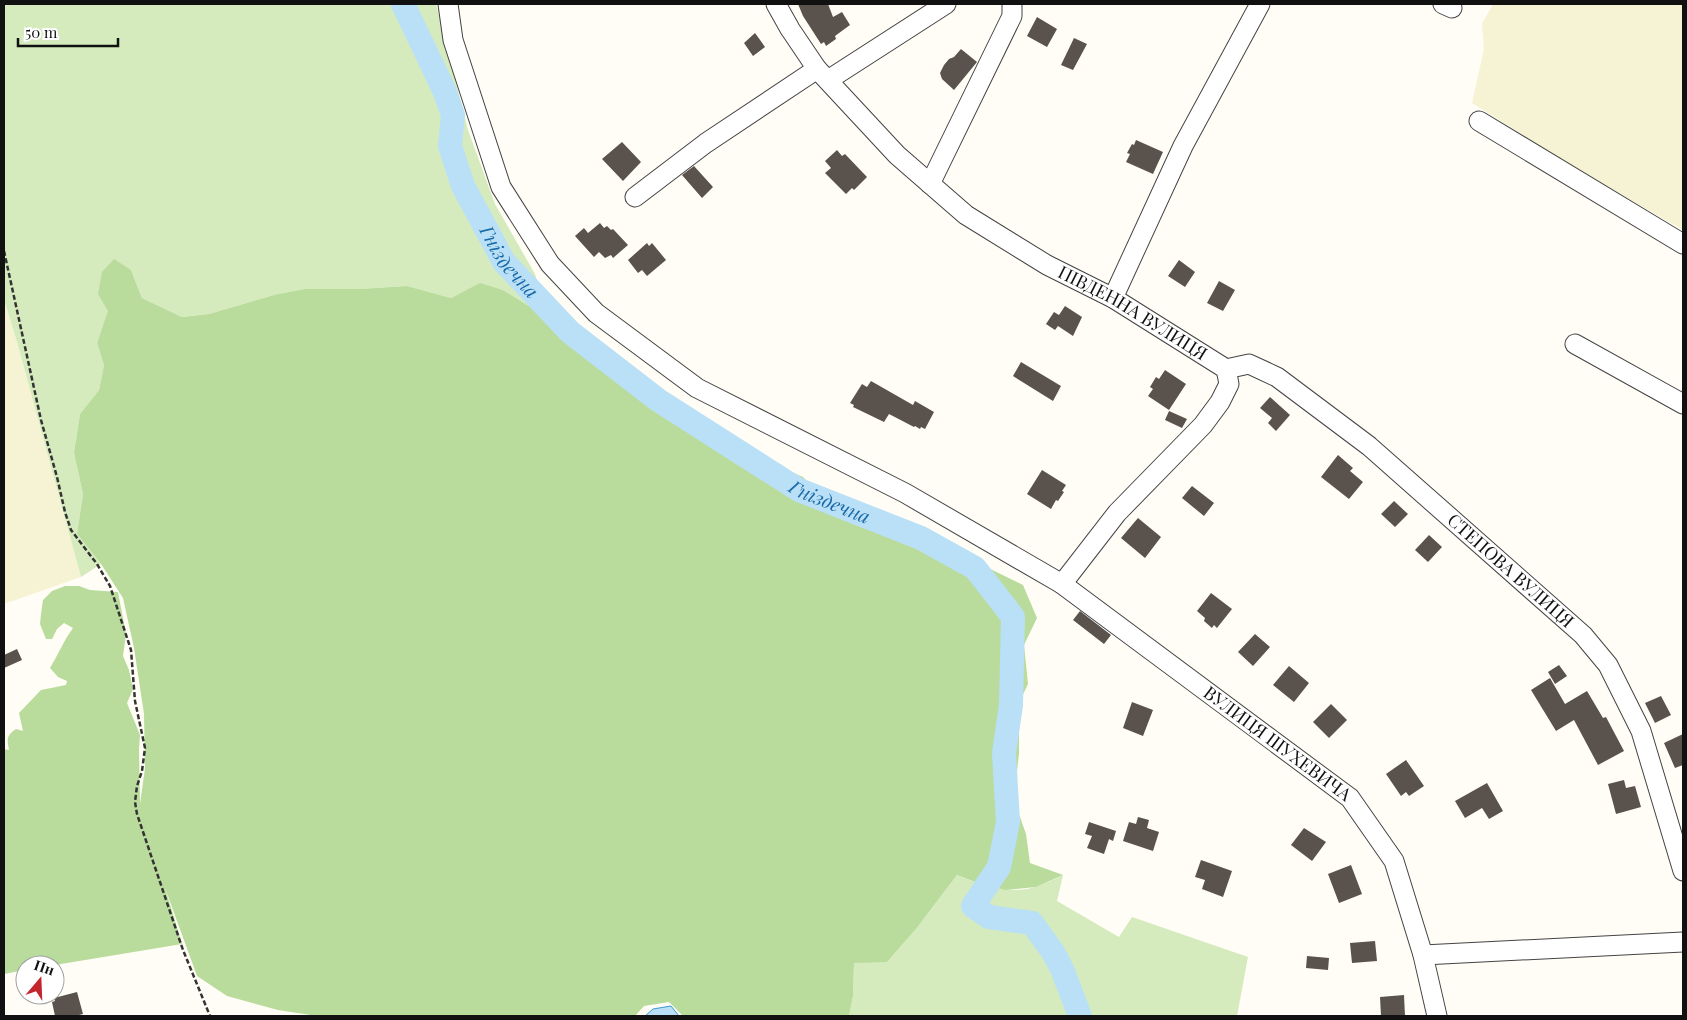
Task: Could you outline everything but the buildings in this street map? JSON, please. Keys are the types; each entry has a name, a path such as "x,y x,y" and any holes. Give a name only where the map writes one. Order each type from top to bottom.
{"street":[{"name":"ВУЛИЦЯ ШУХЕВИЧА","path":"448,4 453,40 501,187 550,264 596,313 697,388 905,493 1062,584 1350,798 1394,861 1423,955 1437,1016"},
{"name":"ПІВДЕННА ВУЛИЦЯ","path":"776,4 790,29 822,74 897,155 966,215 1047,265 1113,298 1226,369 1229,384 1220,402 1203,426 1117,512 1062,584"},
{"path":"635,197 706,143 822,74 946,4"},
{"path":"930,184 1012,16 1012,4"},
{"path":"1113,298 1183,146 1260,4"},
{"path":"1479,121 1683,244"},
{"path":"1575,344 1683,404"},
{"name":"СТЕПОВА ВУЛИЦЯ","path":"1226,369 1248,364 1277,377 1369,446 1583,635 1608,665 1641,731 1683,871"},
{"path":"1423,955 1683,942"}],"path":[{"path":"4,251 41,420 70,530 98,564 110,586 131,650 136,701 145,748 142,771 137,786 136,814 183,950 210,1016"}],"shaded area":[{"path":"1493,4 1683,4 1683,230 1575,168 1472,103 1484,49 1482,24"},
{"path":"4,299 81,577 4,604"}],"green space":[{"path":"4,4 436,4 468,130 495,204 535,274 548,318 503,290 480,284 451,298 407,286 274,295 209,314 182,317 142,298 131,270 109,311 97,343 104,365 99,390 80,414 74,453 83,494 77,534 101,564 81,577 4,299"},
{"path":"114,259 131,270 142,298 182,317 209,314 274,295 306,289 359,289 407,286 451,298 480,283 503,290 548,318 607,375 704,442 740,459 777,466 803,477 830,505 861,516 879,514 909,544 945,547 1023,585 1037,618 1024,645 1028,684 1019,703 1019,753 1014,800 1026,834 1030,863 1063,875 1036,887 1006,890 983,885 957,875 916,929 887,962 854,963 853,996 849,1016 683,1016 669,1002 644,1006 635,1016 317,1016 278,1010 227,996 197,976 165,888 182,944 65,963 65,955 15,955 15,972 4,974 4,749 9,750 8,738 13,731 16,729 23,731 19,713 41,690 66,685 67,681 58,677 50,668 73,628 64,623 57,629 52,639 46,639 40,624 43,600 52,591 65,586 79,586 90,590 118,592 126,634 123,656 129,670 133,689 127,703 140,735 140,804 145,768 144,714 134,648 123,598 101,564 77,534 83,494 74,453 80,414 99,390 104,365 97,343 108,311 98,294 102,272"},
{"path":"957,875 986,886 1017,890 1038,886 1063,875 1057,901 1119,937 1132,917 1248,957 1237,1016 849,1016 853,996 854,962 887,962 916,929"}],"water":[{"path":"671,1006 679,1016 645,1016 653,1009"}],"waterway":[{"name":"Гніздечна","path":"403,4 444,90 453,115 450,146 463,186 504,262 570,332 658,400 799,490 921,538 975,568 1013,617 1011,705 1004,753 1008,822 999,867 973,906 989,917 1032,923 1053,952 1062,969 1080,1016"}]}
